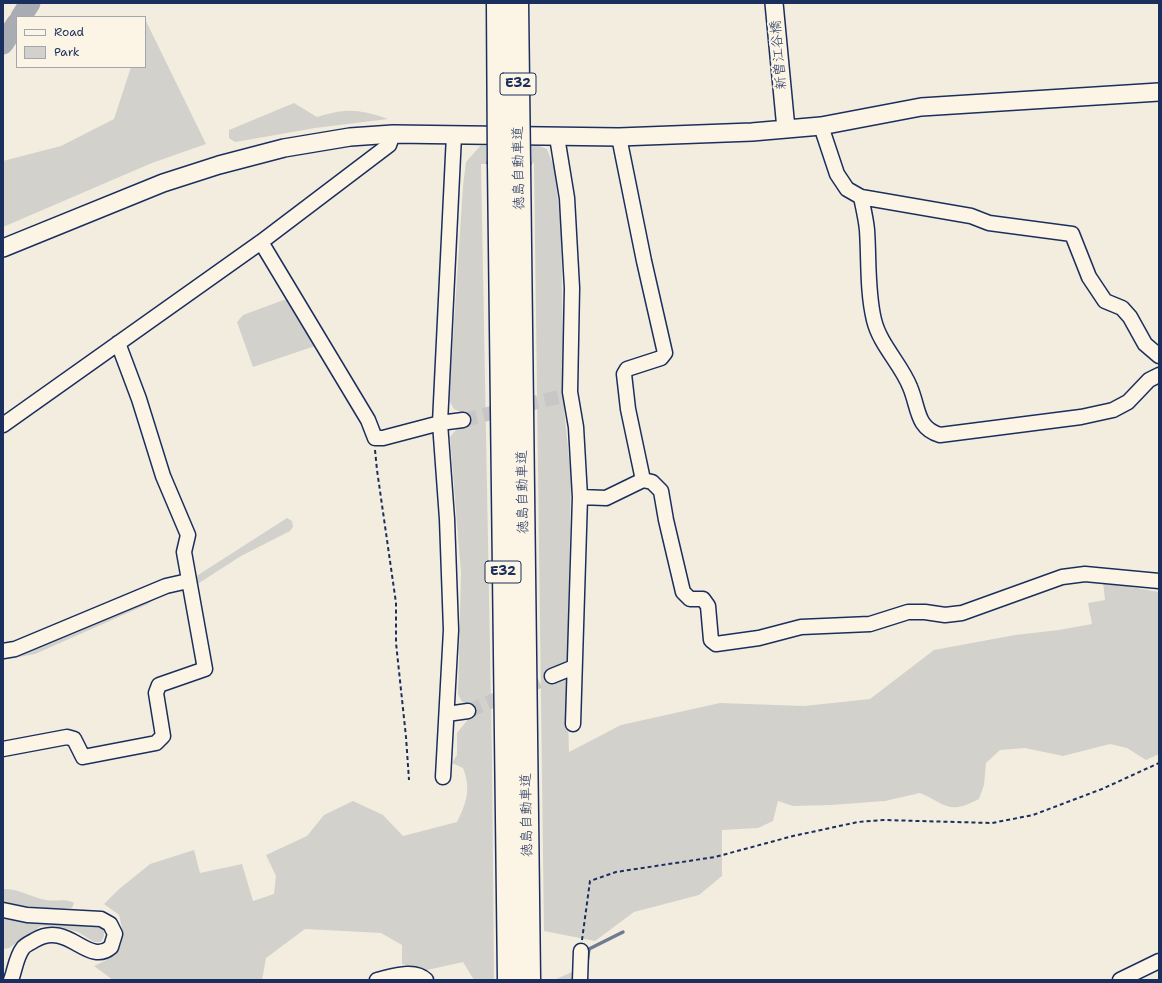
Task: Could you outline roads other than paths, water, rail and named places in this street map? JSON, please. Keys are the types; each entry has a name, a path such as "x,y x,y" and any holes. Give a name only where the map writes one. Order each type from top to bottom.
{"highway":[{"name":"徳島自動車道","path":"498,3 510,165 529,980"},
{"name":"徳島自動車道","path":"509,980 510,165 518,3"}],"street":[{"name":"新曽江谷橋","path":"774,3 786,129"},
{"path":"3,248 163,183 219,165 284,148 350,137 393,134 557,137 681,136 821,126 921,107 1159,92"},
{"path":"821,126 837,174 847,189 861,197 971,216 989,223 1072,234 1089,277 1105,301 1122,308 1130,317 1145,344 1159,356"},
{"path":"3,425 261,242 389,145 393,134"},
{"path":"443,777 451,630 447,519 440,423 441,377 454,135"},
{"path":"557,137 567,198 572,288 564,395 576,427 580,497 573,724"},
{"path":"619,137 644,261 665,353 660,358 627,369 624,374 628,409 643,480"},
{"path":"861,197 867,227 871,306 874,321 878,331 908,382 915,399 921,422 930,432 940,435 1081,417 1113,410 1128,402 1149,380 1159,375"},
{"path":"261,242 368,420 374,438 440,423 463,420"},
{"path":"3,750 67,737 74,739 83,757 156,742 163,736 156,693 159,685 205,668 188,581 184,552 188,535 162,476 139,400 118,343"},
{"path":"580,497 606,498 643,480 652,482 661,491 683,592 690,600 703,599 708,606 711,640 716,644 759,638 801,626 870,624 908,612 925,612 945,615 962,613 1062,577 1085,574 1159,581"},
{"path":"3,651 15,649 166,586 188,581"},
{"path":"552,676 574,667"},
{"path":"447,714 468,711"},
{"path":"3,910 27,915 101,919 110,924 115,934 111,947 101,953 90,951 74,940 62,936 53,935 40,937 23,948 11,980"},
{"path":"580,980 581,951"},
{"path":"1120,980 1159,961"},
{"path":"377,980 408,974 423,977 426,980"}],"waterway":[{"path":"22,16 30,3"},
{"path":"3,44 16,24"},
{"path":"587,962 589,949 623,932"}],"tunnel":[{"path":"463,420 558,397"},
{"path":"468,711 552,676"}]}
